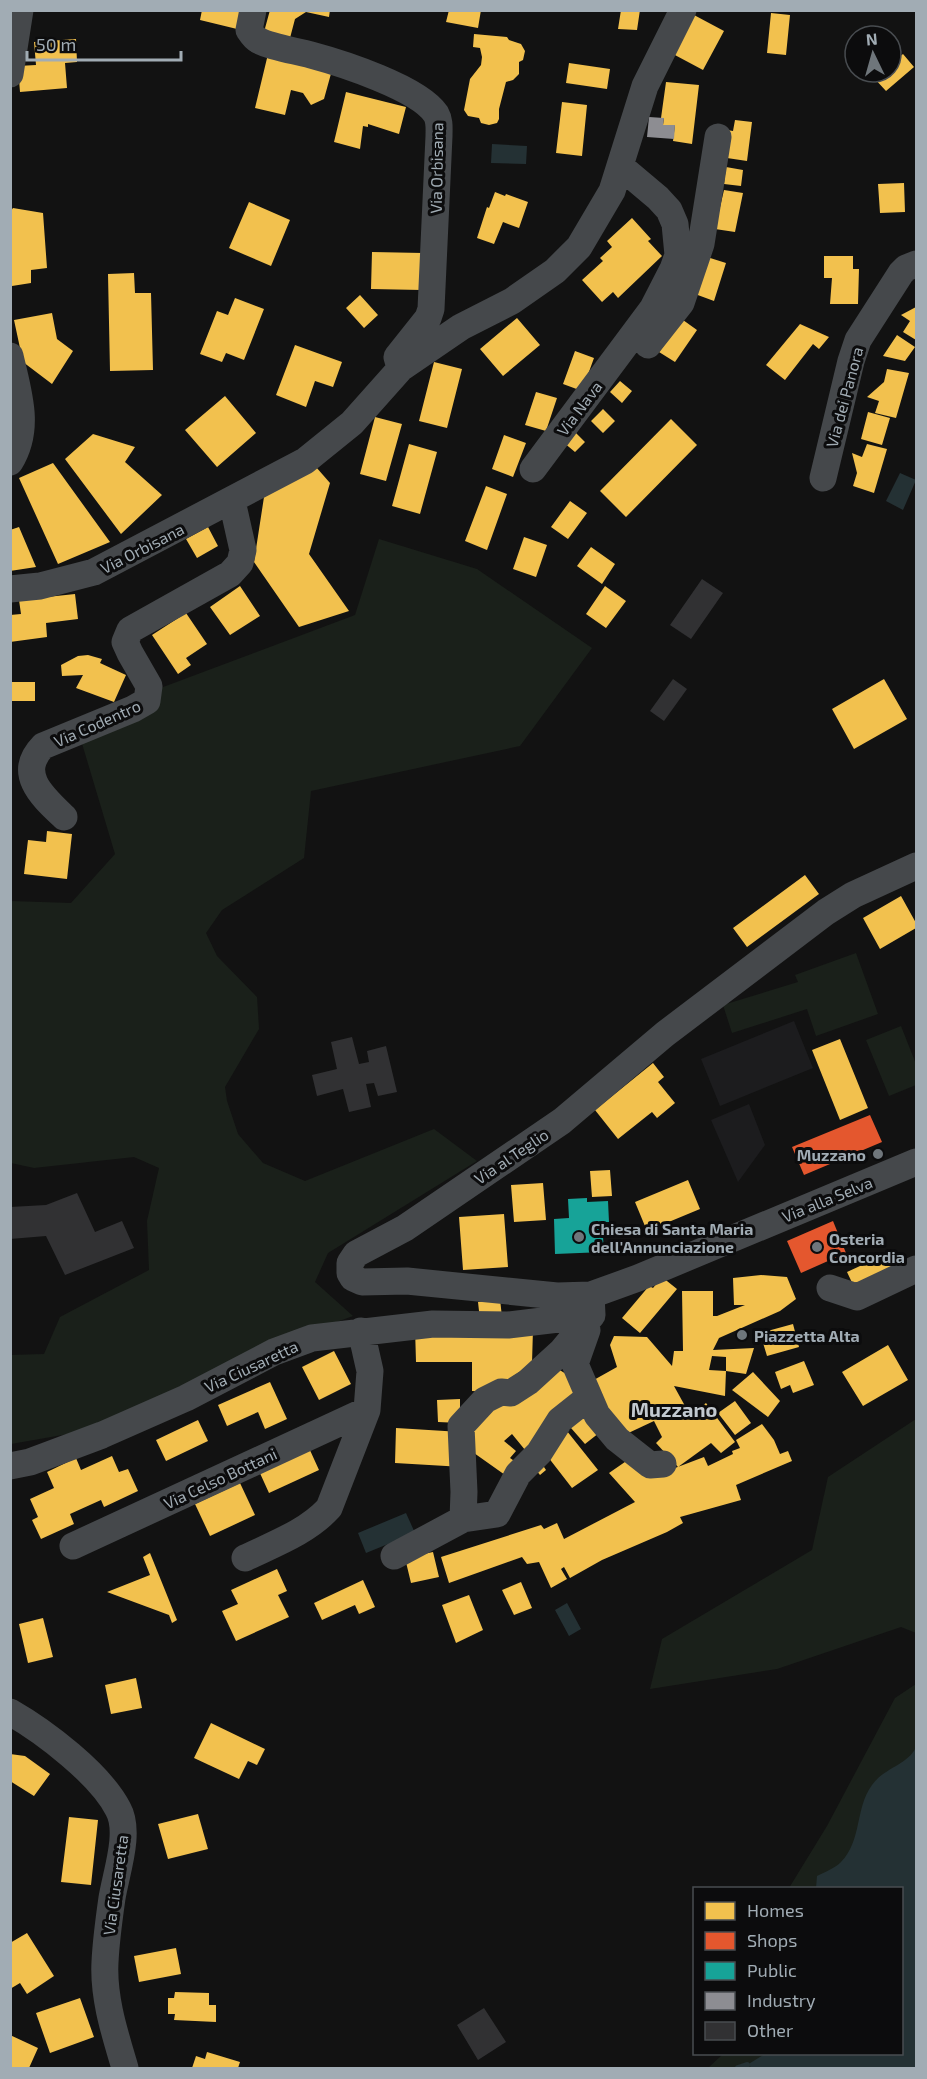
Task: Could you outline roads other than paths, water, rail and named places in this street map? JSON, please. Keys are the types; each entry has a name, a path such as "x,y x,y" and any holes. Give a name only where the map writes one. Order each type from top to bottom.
{"street":[{"path":"10,74 20,10"},
{"name":"Via Orbisana","path":"253,10 249,30 256,40 368,73 418,99 438,116 431,309 428,318 397,357 401,368"},
{"name":"Via Orbisana","path":"10,589 39,586 94,573 232,501 304,460 352,423 401,368 461,327 536,286 570,258 586,236 612,191 645,86 682,10"},
{"path":"625,346 643,352 681,303 701,244 718,137"},
{"name":"Via Nava","path":"533,469 653,308 678,255 675,224 669,210 620,166"},
{"name":"Via dei Panora","path":"823,478 858,340 901,273 916,264"},
{"path":"10,356 23,424 21,438 10,462"},
{"name":"Via Codentro","path":"64,817 42,796 30,773 33,756 43,746 147,701 149,686 125,642 130,630 230,574 240,562 243,550 232,501"},
{"name":"Via al Teglio","path":"638,1278 592,1305 557,1296 407,1281 362,1282 353,1278 350,1273 350,1263 351,1259 364,1248 405,1228 562,1120 665,1034 826,912 853,895 916,866"},
{"name":"Via alla Selva","path":"638,1278 916,1162"},
{"path":"830,1288 857,1297 916,1269"},
{"path":"592,1305 575,1364 597,1415 617,1438 650,1465 663,1464"},
{"path":"463,1519 461,1426 485,1400 501,1392 511,1393 528,1382 562,1351 592,1305"},
{"name":"Via Ciusaretta","path":"10,1466 30,1462 102,1435 186,1398 274,1352 312,1338 433,1324 508,1325 592,1305"},
{"path":"245,1558 299,1531 319,1519 329,1508 367,1410 370,1371 362,1331"},
{"path":"394,1556 463,1519 498,1514 518,1474 539,1453 560,1420 589,1397"},
{"name":"Via Celso Bottani","path":"73,1546 367,1410"},
{"name":"Via Ciusaretta","path":"17,1724 64,1749 101,1785 119,1810 124,1833 112,1898 105,1963 107,1998 125,2068"}],"waterway":[{"path":"738,2068 747,2065"}],"place":[{"name":"Muzzano","path":"878,1154"},
{"name":"Chiesa di Santa Maria dell'Annunciazione","path":"579,1237"},
{"name":"Osteria Concordia","path":"817,1247"},
{"name":"Piazzetta Alta","path":"742,1335"}],"district":[{"name":"Muzzano","path":"674,1409"}]}
